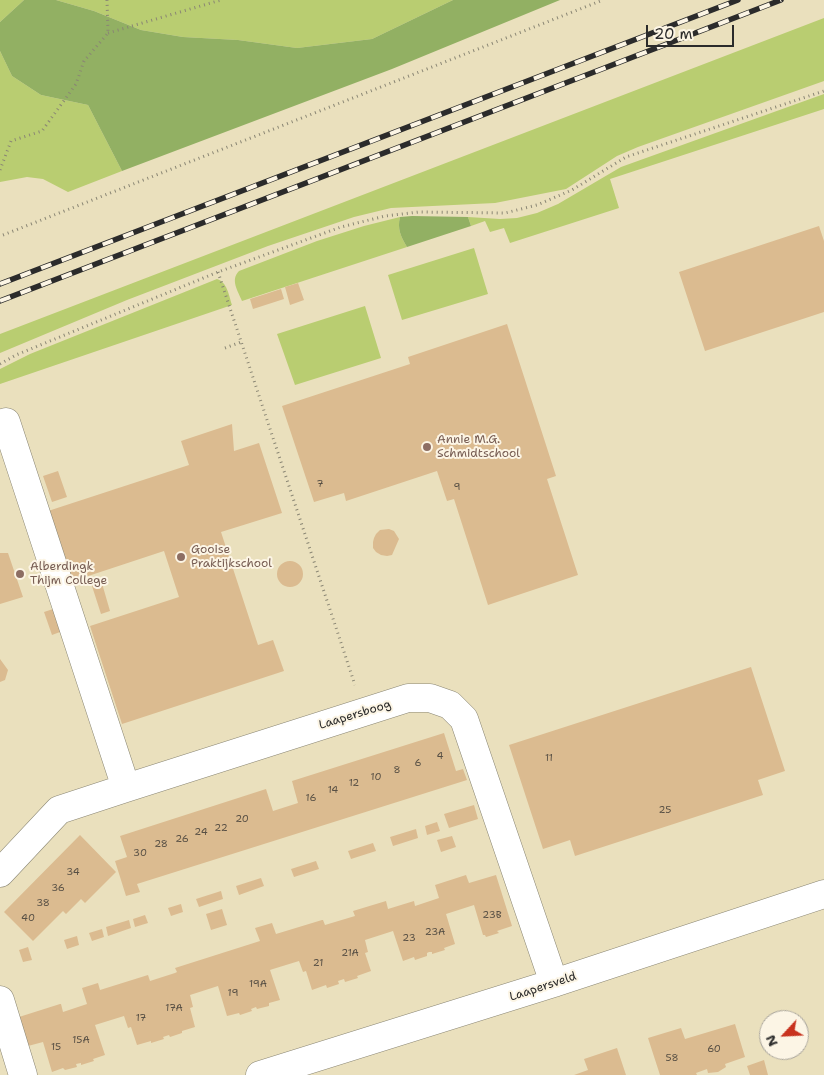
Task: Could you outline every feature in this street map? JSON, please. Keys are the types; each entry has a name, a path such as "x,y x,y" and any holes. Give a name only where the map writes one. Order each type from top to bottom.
{"street":[{"path":"6,422 126,788"},
{"name":"Laapersboog","path":"0,873 59,810 408,698 430,698 450,705 464,719 554,983"},
{"name":"Laapersveld","path":"260,1075 554,983 824,894"},
{"path":"0,1000 23,1075"}],"path":[{"path":"107,0 108,33"},
{"path":"0,170 11,141 42,131 76,84 84,61 108,33 221,0"},
{"path":"3,235 603,0"},
{"path":"0,364 16,354 218,272 341,227 385,216 419,212 504,213 537,205 572,190 626,158 824,90"},
{"path":"218,272 364,712"},
{"path":"225,348 241,342"}],"green space":[{"path":"0,0 24,0 0,22"},
{"path":"24,0 56,0 94,11 141,30 183,37 238,40 297,48 372,39 453,0 560,0 392,69 122,171 88,105 41,95 12,76 0,51 0,22"},
{"path":"56,0 453,0 372,39 297,48 238,40 183,37 141,30 94,11"},
{"path":"824,18 824,81 638,147 617,156 566,189 495,203 391,208 354,217 268,246 127,300 0,353 0,334"},
{"path":"0,51 12,76 41,95 88,105 122,171 68,192 43,179 27,177 0,182"},
{"path":"824,94 824,109 610,179 619,208 510,243 504,228 490,232 485,221 471,226 468,217 500,219 517,218 537,213 558,204 621,167"},
{"path":"400,217 400,233 407,247 242,301 235,282 236,274 239,271 317,241"},
{"path":"400,217 468,217 471,226 407,247 400,233 399,221"},
{"path":"474,248 488,294 402,320 388,275"},
{"path":"217,279 225,286 232,305 0,384 0,369 30,354"},
{"path":"365,306 381,358 295,385 277,334"}],"building":[{"path":"819,226 824,241 824,312 705,351 679,272"},
{"path":"298,283 304,300 290,305 285,287"},
{"path":"281,289 284,299 253,309 250,299"},
{"path":"507,324 556,476 547,479 578,575 488,605 454,499 447,501 437,471 346,501 344,493 314,502 282,406 410,364 408,357"},
{"path":"232,424 234,451 259,443 282,513 221,532 258,645 273,640 284,671 122,724 90,626 179,597 164,551 67,583 45,512 189,465 181,441"},
{"path":"58,471 67,497 52,502 43,476"},
{"path":"389,529 394,531 399,539 392,555 381,555 373,548 374,538 380,530"},
{"path":"0,553 8,553 23,597 0,604"},
{"path":"290,561 299,565 303,574 299,583 290,587 281,583 277,574 281,565"},
{"path":"101,580 110,611 101,614 91,583"},
{"path":"53,609 60,632 52,635 44,612"},
{"path":"0,659 8,670 5,680 0,682"},
{"path":"751,667 785,771 758,780 763,795 575,856 570,840 543,849 509,745"},
{"path":"444,733 456,771 463,769 467,780 137,884 140,892 126,896 115,861 127,857 120,836 266,789 273,811 298,803 292,781"},
{"path":"474,805 478,819 449,828 444,814"},
{"path":"437,822 440,831 427,835 425,826"},
{"path":"416,829 418,838 393,846 390,837"},
{"path":"80,835 116,872 85,903 81,899 66,914 63,911 33,941 4,912"},
{"path":"452,836 456,847 441,852 437,840"},
{"path":"373,843 376,851 351,859 348,851"},
{"path":"316,861 319,869 294,877 291,869"},
{"path":"466,875 469,883 496,875 512,926 486,937 483,935 474,905 446,914 455,944 444,948 445,950 432,954 432,952 429,952 427,956 415,960 414,957 403,961 393,931 365,940 368,952 365,953 371,971 345,982 344,979 338,981 339,984 327,988 326,985 312,990 306,971 303,972 299,961 273,969 270,970 280,1000 269,1003 269,1006 257,1009 256,1007 251,1009 252,1011 240,1015 239,1013 227,1016 218,986 190,995 193,1007 190,1008 195,1027 170,1037 169,1035 163,1037 164,1039 151,1043 151,1041 137,1045 131,1027 128,1028 124,1016 95,1025 105,1055 93,1059 94,1061 81,1065 81,1063 76,1064 77,1067 65,1070 63,1068 52,1072 43,1042 28,1046 19,1017 60,1004 63,1012 87,1004 82,988 98,983 100,990 148,975 150,981 175,973 177,972 175,968 260,941 255,928 272,923 276,934 322,920 325,925 355,916 353,911 386,901 388,909 414,901 415,906 439,898 435,885"},
{"path":"261,878 264,886 239,895 236,886"},
{"path":"221,891 223,899 199,907 196,899"},
{"path":"181,904 183,912 171,916 168,908"},
{"path":"222,909 227,925 211,930 206,914"},
{"path":"145,915 148,923 135,927 133,919"},
{"path":"129,920 131,928 108,936 106,927"},
{"path":"102,929 104,937 92,941 89,933"},
{"path":"77,936 79,945 67,949 64,940"},
{"path":"28,947 32,960 23,962 19,950"},
{"path":"735,1024 745,1057 725,1064 726,1067 718,1072 708,1073 707,1069 696,1073 697,1075 660,1075 648,1038 681,1028 685,1039"},
{"path":"617,1048 626,1075 574,1075 588,1070 584,1059"},
{"path":"764,1060 768,1075 750,1075 747,1066"}],"railway":[{"path":"0,284 738,0"},
{"path":"0,301 781,0"}],"place":[{"name":"Annie M.G. Schmidtschool","path":"427,447"},
{"name":"Gooise Praktijkschool","path":"181,557"},
{"name":"Alberdingk Thijm College","path":"20,574"}]}
